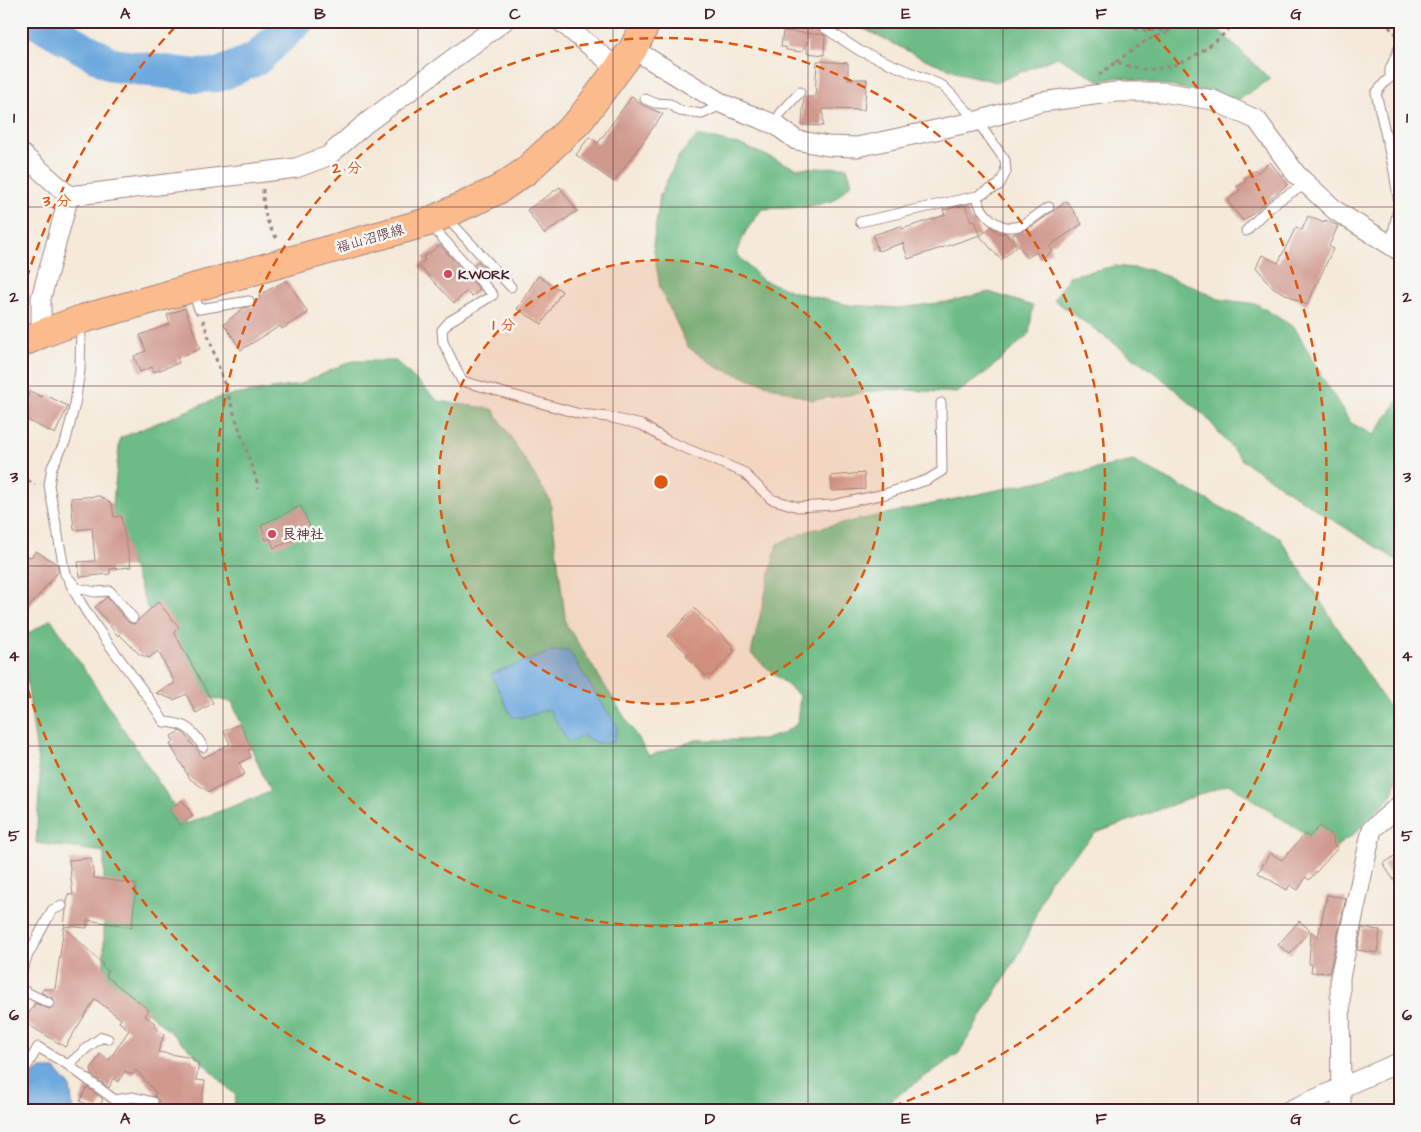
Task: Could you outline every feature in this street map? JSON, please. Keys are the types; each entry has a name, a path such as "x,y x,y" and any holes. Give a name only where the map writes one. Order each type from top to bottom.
{"main road":[{"name":"福山沼隈線","path":"31,338 82,319 195,299 294,259 437,218 498,190 526,171 578,121 625,59 647,21"}],"street":[{"path":"21,153 70,196 296,168 328,156 365,124 504,21"},
{"path":"560,21 625,59 776,126 796,140 828,146 857,147 977,121 1042,102 1116,92 1162,92 1213,100 1258,120 1296,174 1336,211 1399,251"},
{"path":"31,338 70,196"},
{"path":"1341,1111 1339,1090 1342,967 1372,829 1400,805"},
{"path":"1288,1111 1400,1062"}],"lane":[{"path":"814,21 860,51 943,86 977,121 1005,160 1006,172 1000,184 977,196 860,222"},
{"path":"1390,78 1390,69 1400,46"},
{"path":"1399,251 1393,233 1399,204 1394,171 1376,93 1400,70"},
{"path":"776,126 780,114 800,92"},
{"path":"645,99 670,104 680,111 702,114 723,104"},
{"path":"1246,231 1275,202 1291,191 1307,184"},
{"path":"977,196 978,207 993,222 1006,227 1020,226 1049,207"},
{"path":"437,218 512,287"},
{"path":"437,218 493,295 450,321 442,330 443,342 462,381 580,414 608,417 642,425 668,442 743,472 771,499 798,507 833,505 885,494 927,480 942,471 941,403"},
{"path":"195,299 249,301"},
{"path":"82,319 79,344 80,370 75,404 66,440 52,467 49,485 65,574 91,622 149,698 164,722 179,723 194,731 203,747"},
{"path":"65,574 77,588 95,592 110,591 133,618"},
{"path":"21,972 28,954 52,910 62,906"},
{"path":"21,944 28,954"},
{"path":"22,990 49,1003"},
{"path":"68,1065 102,1037 108,1039"},
{"path":"24,1068 38,1047 68,1065 115,1100 133,1097 153,1102"},
{"path":"21,1051 24,1068"}],"path":[{"path":"1095,78 1147,40 1171,31 1138,30 1122,21"},
{"path":"1116,62 1146,70 1182,64 1219,39 1238,21"},
{"path":"1382,21 1400,38"},
{"path":"265,172 263,210 266,220 274,234 294,259"},
{"path":"195,299 218,362 259,488"}],"green space":[{"path":"848,21 1230,21 1219,30 1270,79 1235,102 1217,95 1119,77 1100,81 1057,57 997,82 963,74 922,58"},
{"path":"698,135 741,145 796,168 847,167 852,183 833,201 806,207 762,209 746,231 736,253 762,280 798,293 849,305 899,308 947,302 989,292 1033,306 1029,334 989,370 957,393 891,389 812,400 718,368 688,347 660,288 653,245 660,195 679,156"},
{"path":"1115,266 1150,270 1192,286 1218,299 1257,304 1295,328 1322,377 1351,423 1374,435 1400,398 1400,562 1242,460 1206,417 1158,375 1054,300 1069,276"},
{"path":"352,361 396,361 438,401 493,409 550,500 566,624 649,756 696,740 763,740 781,734 797,724 800,696 751,654 777,544 811,530 1133,461 1280,538 1400,725 1400,772 1391,797 1355,833 1330,851 1229,784 1096,833 1049,881 1022,949 959,1053 875,1111 232,1111 236,1096 185,1045 104,974 104,852 36,843 40,777 21,638 51,619 186,824 270,792 232,702 201,696 149,612 112,512 120,438 221,397 298,385"}],"water":[{"path":"568,650 617,726 614,742 598,743 584,736 568,742 549,709 526,717 512,717 491,674 553,651"},
{"path":"41,1069 55,1069 70,1086 73,1111 21,1111 21,1080"}],"building":[{"path":"783,31 825,35 824,55 807,53 807,41 802,52 786,50 786,47 781,47"},
{"path":"817,61 848,63 848,79 867,79 864,110 823,109 823,126 802,125 804,97 815,97"},
{"path":"632,96 642,105 663,114 614,182 576,155 589,137 598,143"},
{"path":"1270,162 1288,184 1243,221 1227,201 1240,190 1237,187 1246,181 1244,179 1255,170 1257,173"},
{"path":"560,187 577,211 544,234 527,210"},
{"path":"1067,201 1082,224 1049,246 1052,251 1040,259 1036,252 1027,258 1012,235 1030,228"},
{"path":"965,205 971,221 975,220 980,235 908,259 903,243 878,251 873,235 901,226 902,229 945,215 943,210"},
{"path":"1308,216 1324,223 1325,220 1338,226 1329,246 1333,249 1307,305 1272,287 1256,267 1262,255 1278,263 1296,227 1302,230"},
{"path":"991,227 998,233 1005,233 1017,246 1001,260 980,236"},
{"name":"K.WORK","path":"440,245 480,290 472,296 467,291 454,303 419,266 425,260 423,258"},
{"path":"478,261 493,277 489,281 474,264"},
{"path":"538,276 562,291 542,324 517,309"},
{"path":"287,280 308,313 282,329 280,326 241,350 224,324 243,308 253,306 260,298 259,295"},
{"path":"185,308 200,349 177,358 179,363 154,372 152,367 140,372 134,356 146,351 140,335 170,324 167,315"},
{"path":"30,391 42,397 43,394 68,406 55,434 21,417 21,410"},
{"path":"864,473 865,489 832,491 831,476"},
{"path":"100,496 112,504 114,517 121,516 131,567 110,569 110,574 80,577 78,562 95,561 92,528 74,530 71,498"},
{"path":"301,506 312,532 274,548 270,538 266,540 261,525"},
{"path":"36,551 57,564 58,572 21,617 21,568 29,556 31,557"},
{"path":"107,597 128,622 134,624 158,602 179,627 174,632 213,703 196,713 186,694 174,700 156,693 175,683 158,651 149,658 139,654 119,634 118,636 95,607"},
{"path":"694,608 734,647 732,649 735,651 711,676 708,674 706,676 686,656 688,654 668,636"},
{"path":"240,724 251,749 248,750 251,757 239,763 245,774 209,792 190,779 170,744 174,742 171,736 180,731 184,733 203,758 230,744 224,731"},
{"path":"182,800 193,816 180,825 169,810"},
{"path":"1320,826 1334,838 1333,844 1338,848 1309,880 1306,877 1298,890 1290,885 1287,890 1258,873 1270,853 1282,860 1305,834 1309,837"},
{"path":"1400,852 1400,889 1383,864"},
{"path":"91,858 94,878 136,884 132,927 87,920 87,928 64,926 68,894 73,895 69,860"},
{"path":"1327,895 1346,898 1329,973 1311,972 1312,964 1309,964 1311,931 1318,937"},
{"path":"1299,921 1310,930 1290,954 1278,945"},
{"path":"64,927 103,964 102,966 108,971 106,976 149,1010 145,1016 156,1024 154,1027 164,1035 158,1052 193,1058 193,1061 199,1063 196,1080 205,1081 200,1111 143,1111 146,1107 157,1107 159,1101 154,1096 156,1093 136,1070 132,1075 125,1071 118,1082 113,1078 109,1088 92,1075 91,1069 100,1054 109,1060 129,1030 119,1022 121,1019 95,999 65,1047 24,1022 35,1003 49,1009 55,1005 54,999 41,992 44,989 55,989"},
{"path":"1362,928 1380,930 1377,953 1357,950"},
{"path":"87,1087 103,1099 98,1110 80,1101"}],"waterway":[{"path":"36,21 113,65 197,76 218,75 256,59 297,21"}],"place":[{"name":"K.WORK","path":"448,274"},
{"name":"艮神社","path":"272,534"}]}
